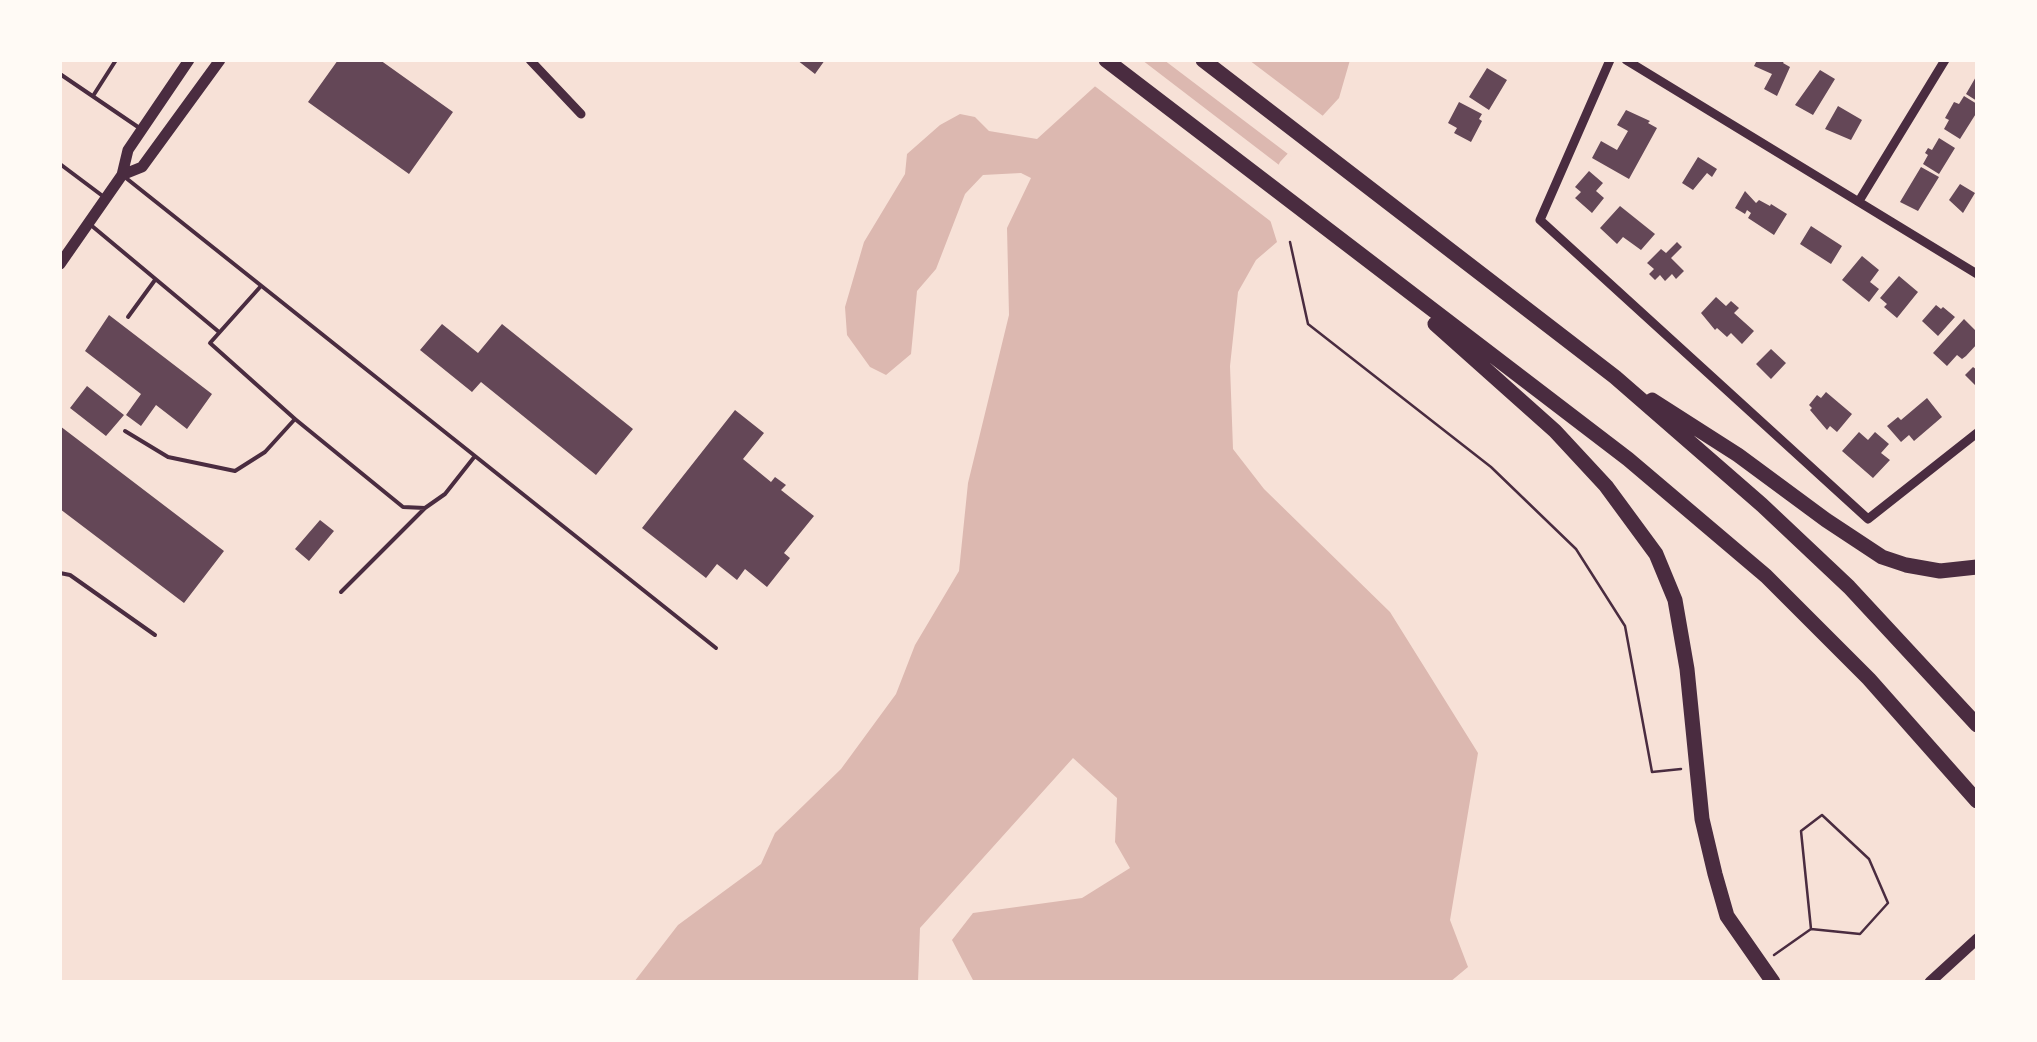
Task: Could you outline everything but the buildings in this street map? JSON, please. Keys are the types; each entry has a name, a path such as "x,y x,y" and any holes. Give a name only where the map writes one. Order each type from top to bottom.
{"highway":[{"path":"1106,60 1628,458 1766,576 1869,679 1977,801"},
{"path":"1202,60 1614,378 1762,505 1849,587 1977,725"},
{"path":"1358,255 1555,431 1606,486 1656,554 1675,600 1687,668 1702,819 1727,916 1773,982"},
{"path":"1614,378 1696,426 1882,557 1940,571 1977,567"}],"main road":[{"path":"60,264 122,176 128,150 189,60"},
{"path":"122,176 142,167 220,60"},
{"path":"1930,982 1977,939"}],"street":[{"path":"530,60 581,114"},
{"path":"1610,60 1540,220 1868,519 1977,433"},
{"path":"1626,60 1977,274"},
{"path":"1858,201 1945,60"}],"lane":[{"path":"93,96 116,60"},
{"path":"60,74 142,130"},
{"path":"70,81 76,74"},
{"path":"60,164 106,198"},
{"path":"122,176 716,648"},
{"path":"89,223 219,332"},
{"path":"128,317 156,279"},
{"path":"261,286 210,342 404,507 424,508"},
{"path":"125,431 168,457 235,471 265,452 296,419"},
{"path":"341,592 424,508 445,494 475,456"},
{"path":"60,573 70,575 156,635"}],"path":[{"path":"1290,242 1308,324 1491,466 1576,549 1625,626 1652,772 1697,767"},
{"path":"1760,964 1811,928 1860,934 1888,903 1869,859 1822,815 1801,831 1811,928"}],"shaded area":[{"path":"1124,60 1350,60 1339,98 1280,162 1263,197 1277,242 1256,260 1238,292 1230,366 1233,449 1264,489 1390,612 1478,753 1450,920 1468,967 1450,982 974,982 952,940 973,913 1082,898 1130,868 1115,842 1117,798 1073,758 920,928 918,982 634,982 678,925 761,864 775,833 841,769 896,694 915,645 959,571 968,483 1009,315 1007,228 1031,178 1021,173 983,175 965,194 936,269 917,291 911,354 886,375 870,367 847,335 845,307 864,242 905,174 907,154 940,125 960,114 975,117 989,131 1037,139"}],"pier":[{"path":"1117,60 1142,60 1283,168 1268,197 1278,227 1092,84"},
{"path":"1164,60 1249,60 1327,119 1292,157"}]}
